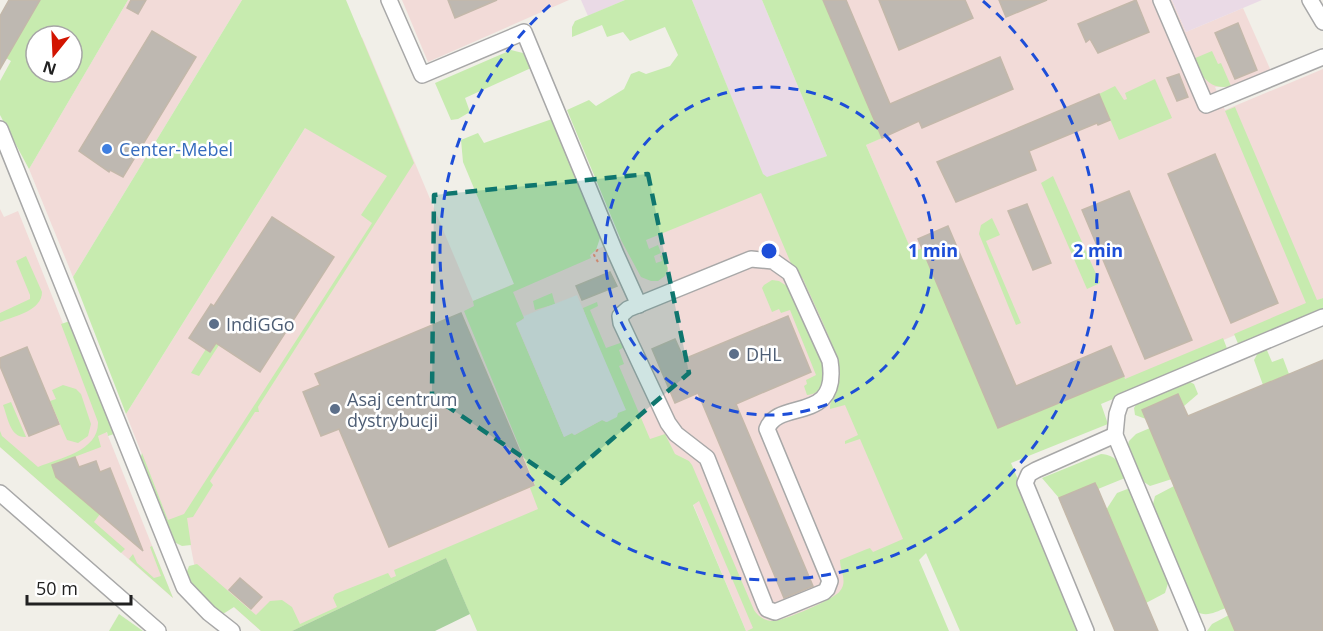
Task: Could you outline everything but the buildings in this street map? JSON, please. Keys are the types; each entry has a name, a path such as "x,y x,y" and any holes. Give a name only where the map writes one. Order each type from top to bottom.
{"lane":[{"path":"389,0 422,75 525,32 639,305"},
{"path":"1161,0 1206,105 1323,57"},
{"path":"1310,0 1323,22"},
{"path":"0,129 184,587 201,606 232,631"},
{"path":"751,258 773,261 783,267 793,278 830,361 832,373 826,393 819,402 772,420 767,429 830,581 824,592 775,612 765,605 707,458 676,434 668,423 621,323 620,316 623,312 639,305 751,258"},
{"path":"1197,631 1115,435 1121,402 1323,317"},
{"path":"1086,631 1025,483 1029,474 1036,470 1115,435"},
{"path":"0,493 158,631"}],"path":[{"path":"598,262 594,255 600,247"}],"highlighted area":[{"path":"648,174 689,373 561,483 432,396 434,195"}],"shaded area":[{"path":"128,0 242,0 73,277 29,169 79,84 84,84 84,75"},
{"path":"402,0 569,0 428,62"},
{"path":"581,0 625,0 588,16"},
{"path":"692,0 762,0 827,156 774,176 767,178 763,175"},
{"path":"823,0 1172,0 1186,32 1243,8 1271,71 1229,87 1215,87 1225,110 1323,69 1323,298 991,438 866,145 881,138"},
{"path":"1172,0 1262,0 1186,32"},
{"path":"362,37 473,301 767,178 926,553 771,631 746,631 693,504 292,631 261,631 196,574 185,517 173,533 126,414"},
{"path":"0,209 4,217 18,211 173,598 0,447"},
{"path":"577,295 626,410 607,422 602,420 574,435 572,433 564,437 516,323 524,319 524,316"}],"green space":[{"path":"40,0 128,0 84,75 84,24 26,24"},
{"path":"242,0 346,0 414,163 258,407 259,412 255,412 210,481 213,485 193,517 187,518 191,545 182,546 174,542 139,463 142,453 168,520 184,514 372,223 361,215 387,176 305,128 126,414 73,277"},
{"path":"625,0 692,0 763,174 767,177 827,156 762,0 823,0 882,138 866,145 912,252 922,248 999,428 1223,338 1228,351 1101,404 1108,424 1011,463 1082,631 960,631 926,553 919,560 949,631 747,631 753,628 699,501 693,505 746,631 477,631 446,558 292,631 261,631 234,607 223,614 220,613 194,590 186,574 189,566 197,564 256,615 270,601 282,600 292,607 300,624 337,607 333,598 335,594 388,573 391,578 396,576 394,570 538,509 530,488 535,485 464,311 474,306 473,301 514,284 463,162 461,140 478,133 484,143 552,119 600,238 596,250 590,255 591,258 513,292 524,318 516,324 564,437 572,433 575,435 602,420 606,422 618,413 583,308 597,302 598,306 590,310 606,348 623,342 628,345 619,350 624,364 619,366 650,439 665,434 675,454 692,465 754,610 759,616 770,621 779,620 829,599 836,595 842,587 843,576 840,560 870,548 873,552 903,539 860,439 845,444 845,441 858,435 845,405 830,409 840,380 836,355 803,279 793,268 761,193 646,240 649,249 658,245 661,253 654,256 656,263 662,261 660,256 662,255 668,268 665,276 658,281 641,277 621,240 567,110 589,100 596,106 624,89 631,74 639,71 646,74 670,66 678,55 665,27 630,41 623,32 607,37 602,25 572,37 572,27 575,21"},
{"path":"24,27 24,84 79,84 29,169 0,115 0,81 11,61 6,58"},
{"path":"511,50 523,53 531,68 465,98 470,112 451,120 435,83"},
{"path":"1212,51 1218,64 1221,63 1231,86 1217,86 1207,81 1196,65 1193,59"},
{"path":"1155,79 1172,118 1119,140 1099,94 1115,86 1124,100 1127,99 1125,93"},
{"path":"1235,107 1317,300 1323,298 1323,310 1239,346 1234,334 1306,303 1225,111"},
{"path":"1053,176 1100,283 1087,289 1041,183"},
{"path":"992,218 1000,235 986,241 1021,323 1016,325 979,234 981,225"},
{"path":"26,256 42,292 41,298 26,312 0,322 0,313 30,299 16,261"},
{"path":"772,280 779,281 793,290 825,371 825,380 816,393 807,395 804,386 807,384 806,380 816,375 790,310 781,313 779,309 772,312 762,288"},
{"path":"552,293 555,304 535,310 533,301"},
{"path":"70,321 114,434 108,436 107,432 98,436 101,447 53,465 100,514 94,522 125,549 121,553 0,447 0,431 2,436 38,467 77,452 92,440 97,432 98,422 61,324"},
{"path":"216,343 219,345 199,376 191,373 206,349 210,352"},
{"path":"1266,348 1272,362 1283,358 1289,374 1263,385 1254,360 1259,351"},
{"path":"1188,381 1194,384 1198,394 1184,406 1178,394 1143,410 1146,419 1135,415 1134,408 1137,403"},
{"path":"63,385 76,389 81,394 91,424 88,436 78,443 67,440 50,401 56,399 52,390"},
{"path":"11,402 26,437 16,434 10,426 3,405"},
{"path":"1150,428 1172,479 1150,486 1141,480 1127,448 1129,441 1136,434"},
{"path":"1101,454 1111,456 1117,461 1125,478 1098,489 1095,483 1059,498 1042,478"},
{"path":"1174,486 1226,608 1214,613 1203,614 1196,611 1152,508 1155,496"},
{"path":"1130,488 1169,580 1165,593 1146,603 1106,510 1117,493"},
{"path":"152,546 173,598 129,559 133,554 137,563 154,578 161,576 150,547"},
{"path":"446,558 470,614 435,631 292,631"},
{"path":"119,614 143,631 109,631"},
{"path":"1229,615 1235,631 1207,631 1212,624"}],"place":[{"name":"Center-Mebel","path":"107,149"},
{"name":"IndiGGo","path":"214,324"},
{"name":"DHL","path":"734,354"},
{"name":"Asaj centrum dystrybucji","path":"335,409"}]}
